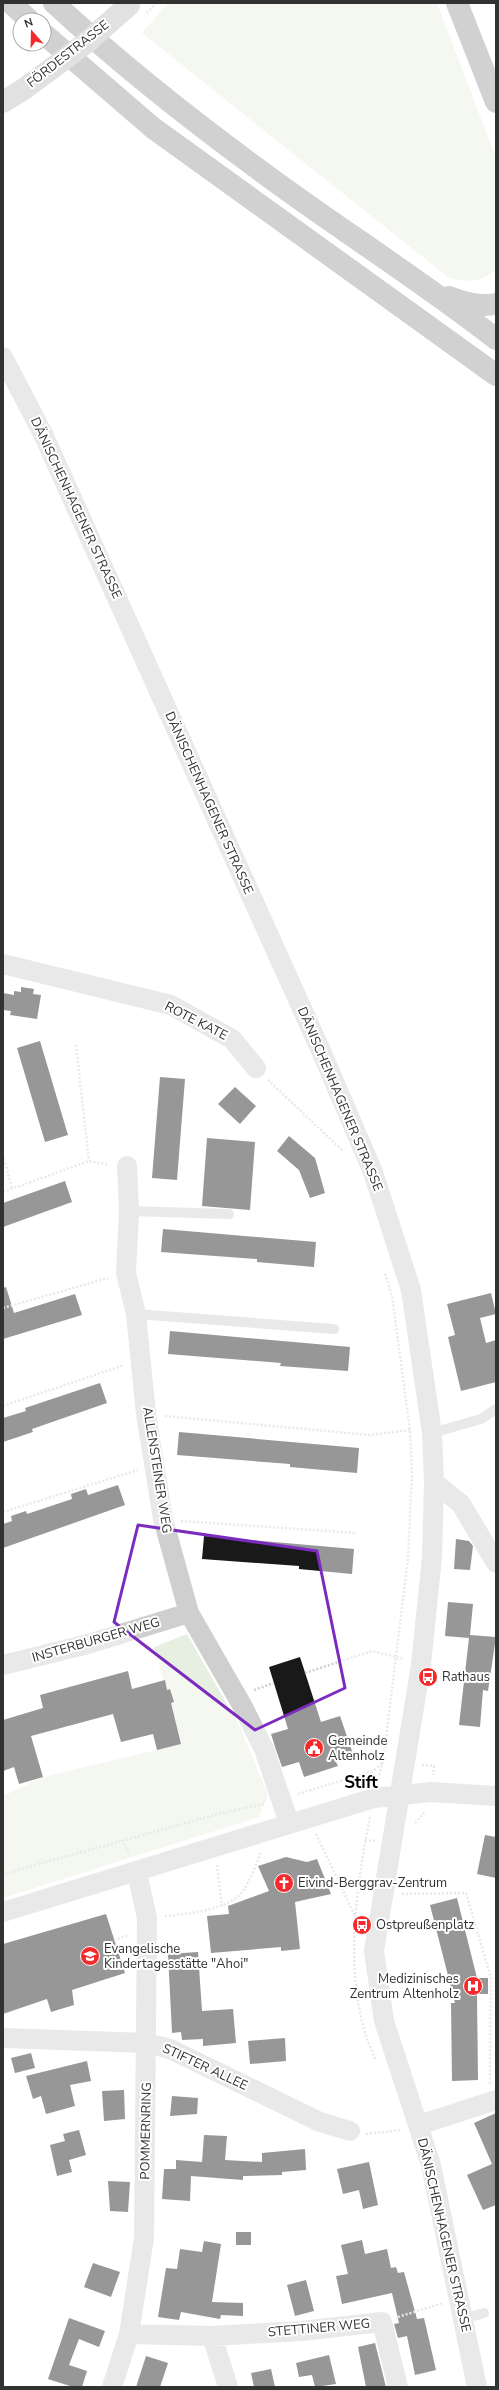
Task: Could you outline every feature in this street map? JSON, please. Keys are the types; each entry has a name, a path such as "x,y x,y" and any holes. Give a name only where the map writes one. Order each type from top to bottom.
{"highway":[{"path":"11,3 21,12"},
{"path":"54,3 124,66 176,108 259,170 435,292 496,339"},
{"path":"457,3 496,102"},
{"path":"52,41 153,128 496,375"},
{"path":"435,292 470,304 482,306 496,304"}],"main road":[{"name":"FÖRDESTRASSE","path":"3,102 24,89 134,9"}],"street":[{"name":"DÄNISCHENHAGENER STRASSE","path":"3,356 46,441 322,1053 373,1172 411,1290 432,1432 434,1482 432,1557 421,1665 374,1951 384,2021 414,2127 432,2165 477,2387"},
{"name":"ROTE KATE","path":"3,964 171,1005 232,1039 256,1068"},
{"name":"ALLENSTEINER WEG","path":"127,1166 129,1211 126,1273 136,1314 146,1414 162,1519 189,1613 252,1724 264,1749 289,1823"},
{"path":"434,1482 461,1504 496,1563"},
{"name":"INSTERBURGER WEG","path":"3,1666 88,1644 189,1613"},
{"path":"3,1912 137,1873 289,1823 374,1798 400,1794 431,1792 496,1796"},
{"name":"POMMERNRING","path":"112,2387 128,2334 144,2238 147,1918 137,1873"},
{"name":"STIFTER ALLEE","path":"3,2038 147,2043 170,2049 320,2122 350,2131"},
{"path":"414,2127 493,2102"},
{"name":"STETTINER WEG","path":"128,2334 212,2336 301,2331 382,2322 398,2387"},
{"path":"212,2336 228,2387"}],"lane":[{"path":"129,1211 229,1214"},
{"path":"136,1314 334,1329"},
{"path":"432,1432 481,1419 496,1409"},
{"path":"463,2320 484,2313"}],"path":[{"path":"134,9 156,3"},
{"path":"76,1045 89,1162"},
{"path":"256,1068 346,1154"},
{"path":"3,1156 12,1189"},
{"path":"3,1192 89,1162 127,1166"},
{"path":"374,1798 383,1762 408,1560 412,1474 410,1430 392,1296 382,1266"},
{"path":"3,1308 126,1273"},
{"path":"3,1406 141,1359"},
{"path":"146,1414 369,1435 410,1430"},
{"path":"3,1512 154,1465"},
{"path":"162,1519 356,1533"},
{"path":"305,1673 372,1651 396,1656"},
{"path":"3,1874 222,1813 282,1799 373,1771 383,1762"},
{"path":"414,1826 417,1820 430,1807"},
{"path":"308,1817 356,1918"},
{"path":"216,1847 222,1906"},
{"path":"187,1914 222,1906 242,1892 256,1864"},
{"path":"400,1894 466,1894 491,1978 493,2102"},
{"path":"350,2131 369,2135 414,2127"},
{"path":"382,2322 448,2302"}],"highlighted area":[{"path":"138,1525 317,1551 345,1688 255,1730 114,1622"}],"green space":[{"path":"168,3 437,3 496,158 496,270 485,277 474,280 468,281 449,278 142,33"},
{"path":"187,1634 241,1729 268,1795 259,1817 3,1898 3,1796 43,1777 181,1744 154,1647"}],"building":[{"path":"21,987 34,989 33,994 41,995 37,1019 10,1015 11,1011 3,1010 3,993 14,995 14,991 21,992"},
{"path":"40,1041 68,1135 45,1142 17,1048"},
{"path":"160,1077 185,1079 177,1180 152,1178"},
{"path":"235,1087 256,1106 240,1124 218,1104"},
{"path":"289,1136 315,1158 325,1193 310,1198 299,1170 277,1151"},
{"path":"207,1138 255,1142 250,1210 202,1206"},
{"path":"65,1181 72,1202 3,1227 3,1203"},
{"path":"163,1229 316,1242 314,1267 257,1262 257,1259 161,1252"},
{"path":"6,1287 14,1313 75,1294 82,1315 3,1339 3,1288"},
{"path":"491,1293 496,1314 480,1318 486,1343 496,1340 496,1382 461,1391 448,1337 455,1335 447,1304"},
{"path":"170,1331 350,1347 348,1371 280,1366 281,1363 168,1354"},
{"path":"100,1383 107,1403 32,1429 33,1432 3,1442 3,1418 26,1411 25,1408"},
{"path":"179,1432 359,1448 357,1473 290,1467 290,1464 177,1455"},
{"path":"118,1485 125,1505 3,1548 3,1524 12,1521 11,1516 26,1511 27,1514 72,1499 71,1494 86,1489 88,1495"},
{"path":"204,1536 354,1549 352,1574 299,1569 299,1566 202,1559"},
{"path":"456,1539 469,1541 473,1546 470,1570 454,1569"},
{"path":"448,1602 473,1604 470,1635 496,1637 488,1691 483,1690 480,1727 459,1725 469,1638 445,1636"},
{"path":"300,1657 321,1722 340,1716 354,1757 336,1762 338,1766 304,1777 299,1762 282,1767 271,1734 288,1729 269,1667"},
{"path":"128,1671 132,1689 165,1680 167,1690 170,1689 174,1702 171,1703 181,1744 157,1750 153,1734 121,1742 113,1714 31,1736 43,1777 19,1784 14,1767 3,1771 3,1720 43,1708 40,1695"},
{"path":"485,1835 496,1837 496,1878 477,1874"},
{"path":"286,1857 307,1862 317,1859 331,1894 295,1902 300,1949 281,1951 281,1947 211,1953 207,1916 229,1914 228,1906 269,1891 258,1866"},
{"name":"Medizinisches Zentrum Altenholz","path":"457,1898 477,1978 488,1978 488,1994 477,1994 478,2080 452,2081 451,2003 455,2003 430,1905"},
{"path":"106,1914 125,1973 72,1990 74,2005 51,2012 47,1999 3,2014 3,1944"},
{"name":"Evangelische Kindertagesstätte \"Ahoi\"","path":"198,1952 202,2011 233,2009 236,2043 203,2046 203,2039 182,2040 181,2032 172,2033 168,1954"},
{"path":"285,2038 286,2061 250,2064 248,2041"},
{"path":"31,2053 35,2068 15,2073 11,2058"},
{"path":"87,2061 91,2081 70,2085 75,2106 46,2114 41,2096 33,2099 26,2076"},
{"path":"124,2090 125,2119 104,2121 102,2091"},
{"path":"172,2096 198,2098 197,2114 170,2116"},
{"path":"496,2113 496,2205 483,2210 467,2175 492,2164 474,2123"},
{"path":"79,2130 86,2155 69,2160 72,2172 57,2176 50,2145 65,2141 63,2134"},
{"path":"204,2135 227,2136 225,2160 262,2162 262,2153 305,2149 306,2170 282,2172 282,2175 243,2176 243,2180 191,2176 190,2201 162,2199 164,2169 176,2169 176,2160 202,2162"},
{"path":"369,2162 378,2205 363,2209 359,2190 343,2194 337,2169"},
{"path":"108,2181 130,2182 128,2212 110,2211"},
{"path":"236,2232 251,2232 251,2245 236,2245"},
{"path":"362,2240 365,2254 387,2249 391,2268 396,2267 398,2273 404,2272 417,2319 424,2318 436,2370 415,2375 407,2336 398,2338 394,2324 399,2323 392,2293 342,2304 336,2276 348,2274 341,2245"},
{"path":"204,2241 221,2244 212,2302 243,2303 243,2316 221,2315 220,2319 181,2312 179,2320 158,2317 166,2268 177,2269 180,2249 202,2252"},
{"path":"93,2263 120,2272 111,2297 84,2287"},
{"path":"306,2280 314,2311 295,2316 287,2285"},
{"path":"69,2318 105,2331 99,2347 79,2339 69,2365 87,2371 82,2387 73,2387 48,2379"},
{"path":"375,2343 386,2387 366,2387 358,2347"},
{"path":"329,2355 336,2384 315,2387 312,2375 299,2377 296,2363"},
{"path":"146,2356 168,2363 160,2387 136,2387"},
{"path":"271,2369 275,2387 254,2387 251,2373"}],"place":[{"name":"Rathaus","path":"428,1677"},
{"name":"Gemeinde Altenholz","path":"314,1748"},
{"name":"Eivind-Berggrav-Zentrum","path":"284,1883"},
{"name":"Ostpreußenplatz","path":"362,1925"},
{"name":"Evangelische Kindertagesstätte \"Ahoi\"","path":"90,1956"},
{"name":"Medizinisches Zentrum Altenholz","path":"473,1986"}],"district":[{"name":"Stift","path":"361,1782"}]}
